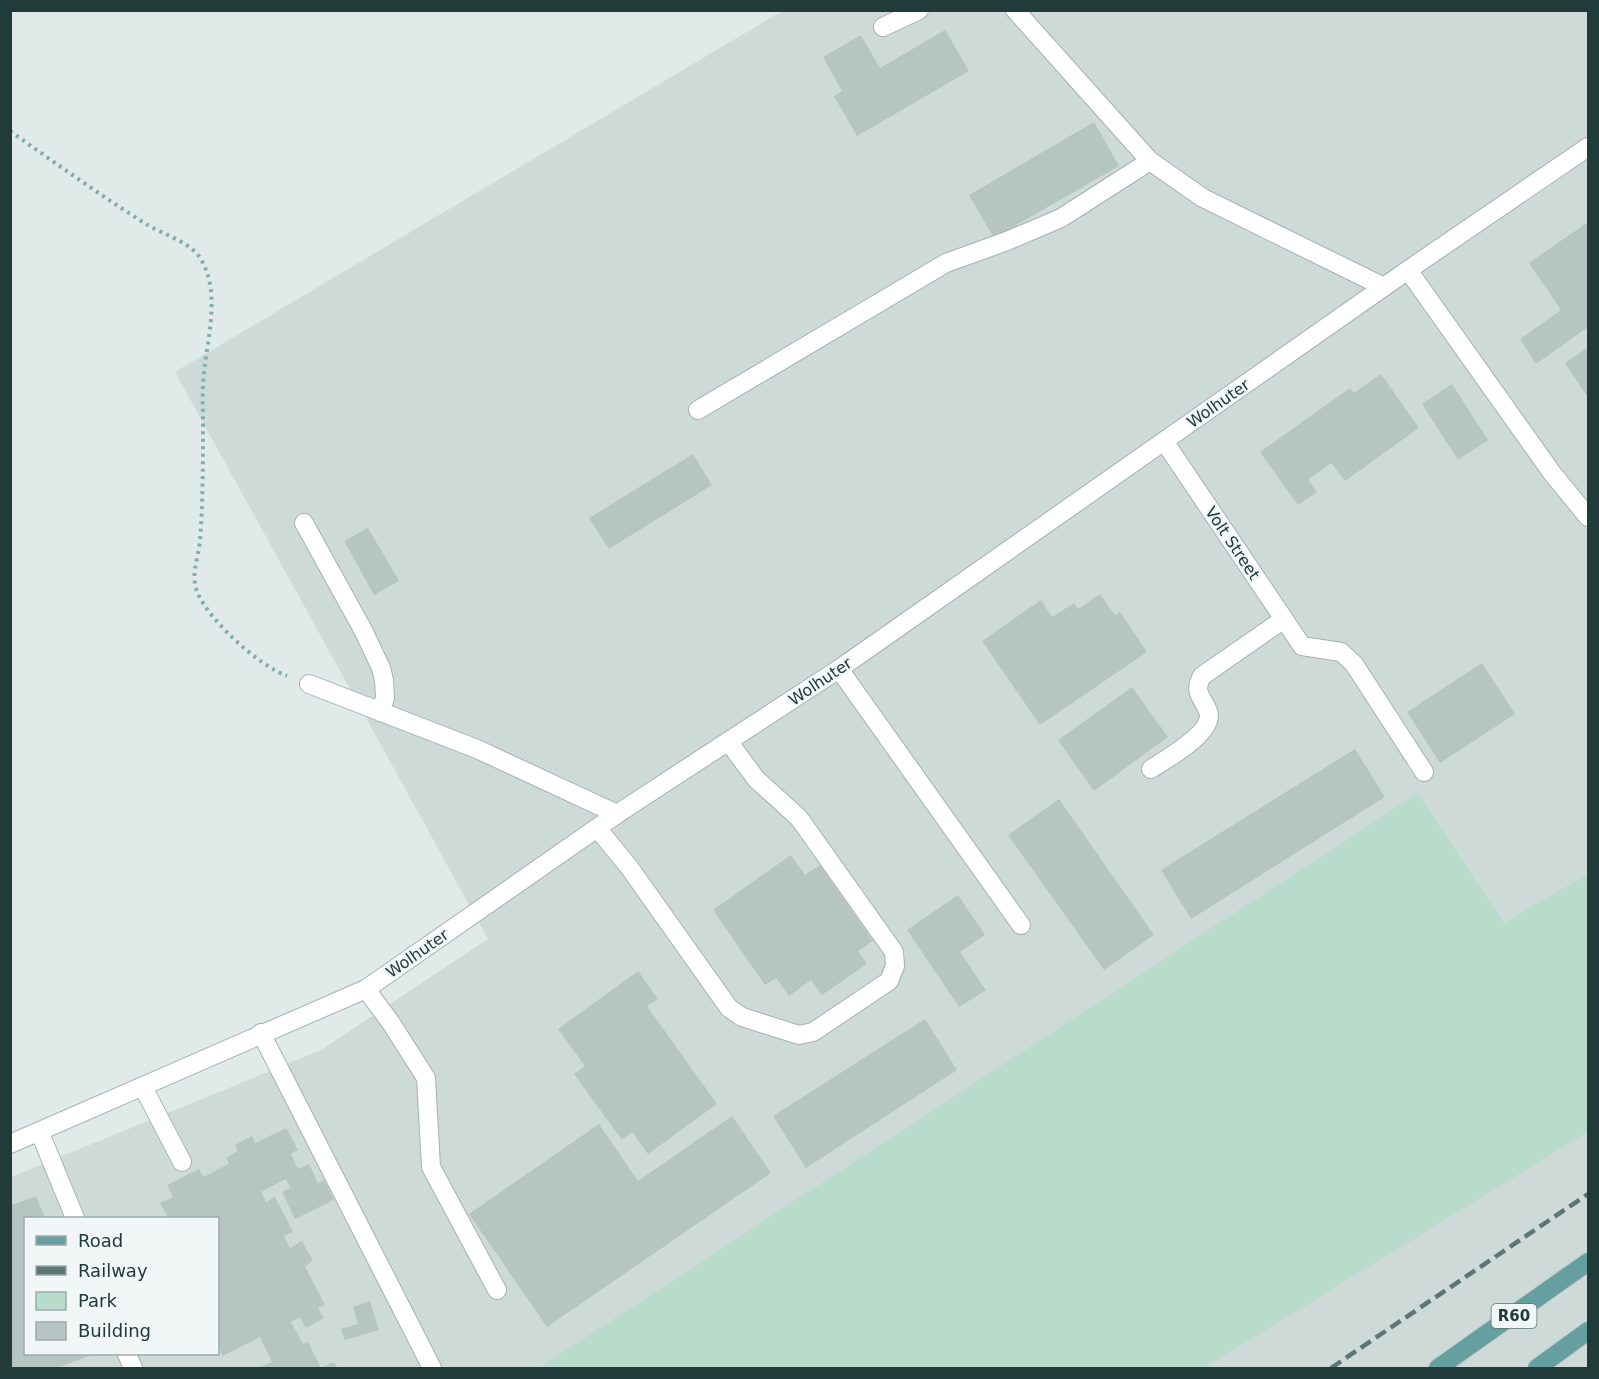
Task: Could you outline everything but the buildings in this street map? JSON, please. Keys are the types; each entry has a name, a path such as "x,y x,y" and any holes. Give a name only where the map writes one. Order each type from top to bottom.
{"main road":[{"name":"R60","path":"1438,1368 1588,1262"},
{"path":"1537,1368 1588,1331"}],"street":[{"path":"883,27 919,10"},
{"path":"1015,10 1150,162 1203,198 1384,287"},
{"name":"Wolhuter","path":"10,1144 366,989 617,814 839,669 1408,270 1588,147"},
{"path":"698,410 946,263 1061,218 1150,162"},
{"path":"1408,270 1552,473 1588,518"},
{"name":"Volt Street","path":"1164,441 1302,646 1341,652 1354,664 1424,772"},
{"path":"304,523 363,630 381,668 385,698 380,712"},
{"path":"1151,769 1207,727 1209,713 1200,698 1197,685 1202,676 1284,619"},
{"path":"839,669 1021,925"},
{"path":"309,684 477,749 617,814"},
{"path":"597,828 629,867 729,1008 742,1017 800,1035 813,1032 889,981 896,966 894,952 799,818 756,779 728,741"},
{"path":"366,989 426,1078 431,1167 497,1290"},
{"path":"261,1033 432,1368"},
{"path":"142,1086 182,1162"},
{"path":"40,1132 75,1217"}],"path":[{"path":"10,131 66,172 147,224 191,248 203,262 209,275 212,292 204,377 199,543 193,574 198,594 212,616 252,655 273,671 309,684"}],"shaded area":[{"path":"782,11 1588,11 1588,1368 11,1368 11,1177 321,1050 488,939 175,372"}],"green space":[{"path":"1418,793 1504,923 1588,874 1588,1132 1204,1368 539,1368"}],"railway":[{"path":"1331,1368 1588,1194"}]}
